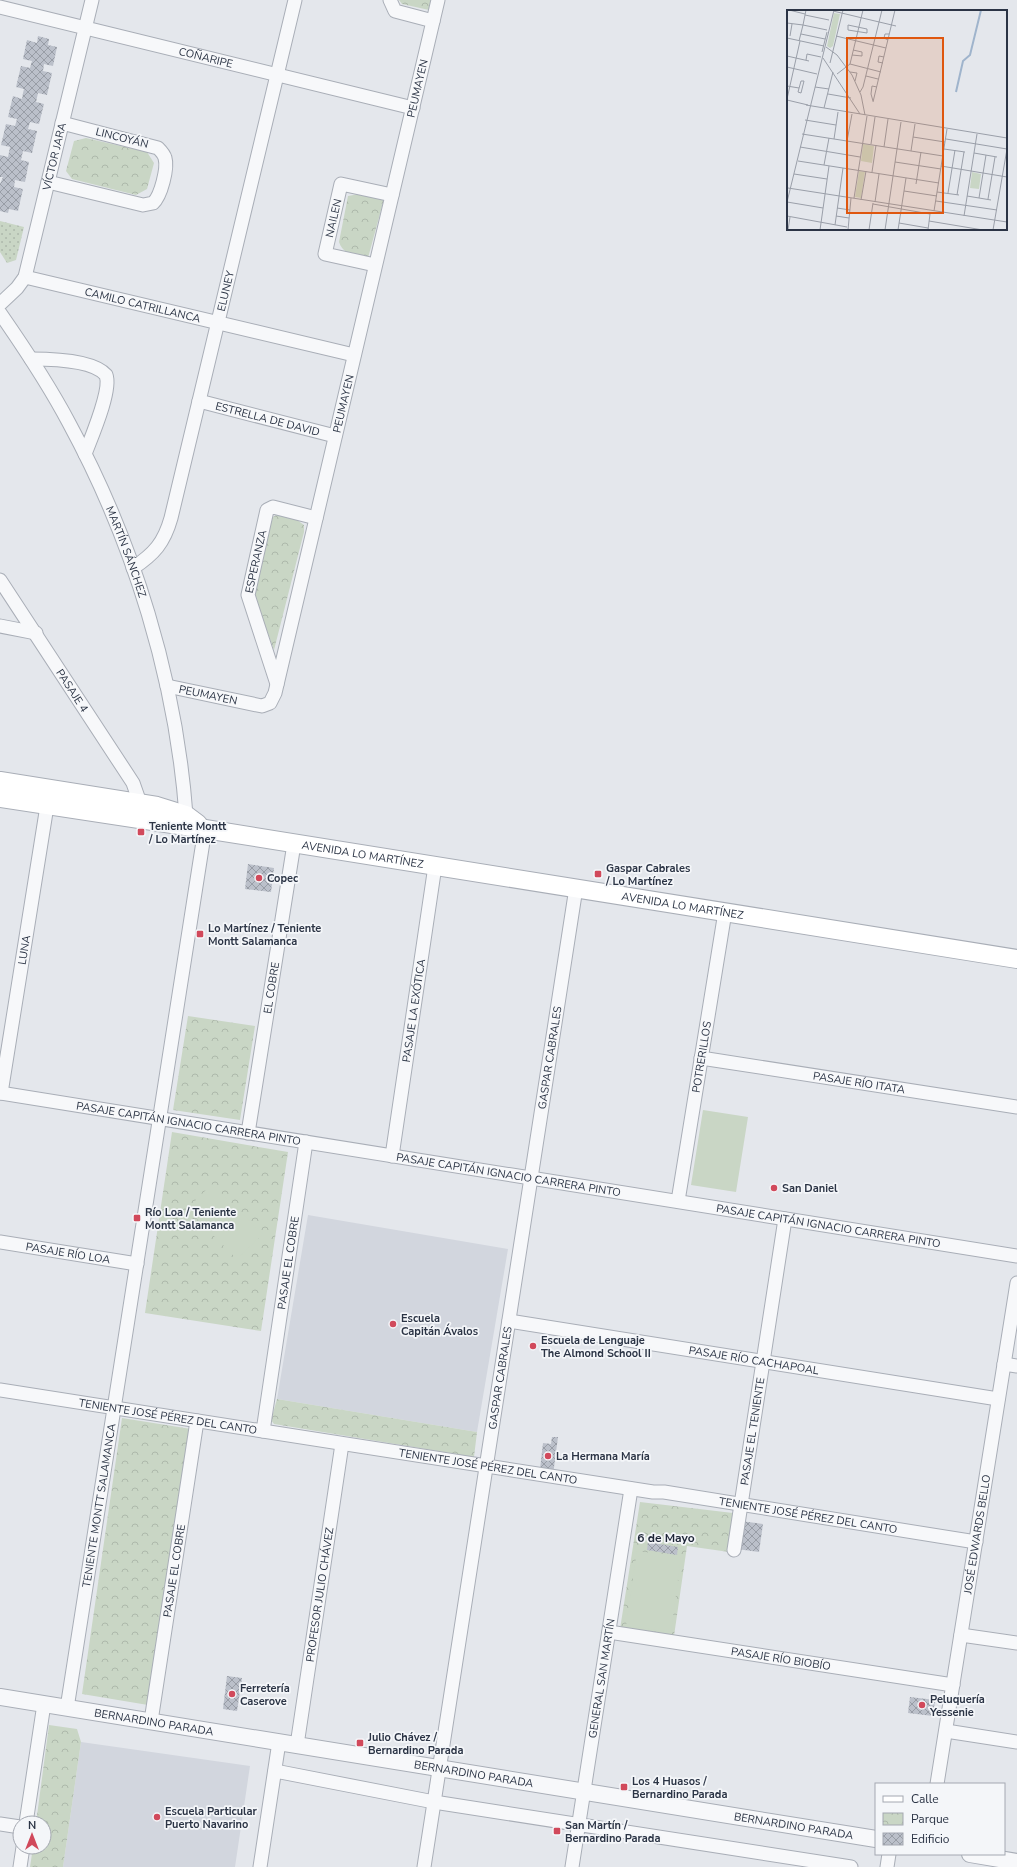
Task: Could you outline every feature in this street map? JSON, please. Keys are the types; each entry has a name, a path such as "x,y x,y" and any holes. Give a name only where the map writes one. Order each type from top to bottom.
{"main road":[{"name":"AVENIDA LO MARTÍNEZ","path":"0,781 157,806 186,816 205,829"},
{"name":"AVENIDA LO MARTÍNEZ","path":"0,798 205,829 1017,959"}],"street":[{"name":"VÍCTOR JARA","path":"0,304 17,288 25,277 92,0"},
{"name":"ELUNEY","path":"133,568 150,557 161,544 170,524 295,0"},
{"path":"390,0 395,11 433,21"},
{"name":"PEUMAYEN","path":"167,686 262,706 270,703 277,684 438,0"},
{"name":"COÑARIPE","path":"0,8 412,108"},
{"name":"LINCOYÁN","path":"48,182 143,205 153,203 160,192 166,165 164,154 158,148 62,123"},
{"name":"NAILEN","path":"376,265 325,254 341,184 392,195"},
{"name":"CAMILO CATRILLANCA","path":"25,277 354,355"},
{"name":"MARTÍN SÁNCHEZ","path":"0,313 31,358 57,401 85,454 133,568 153,633 167,686 179,753 186,816"},
{"path":"31,358 80,364 98,368 106,375 107,386 101,409 85,454"},
{"name":"ESTRELLA DE DAVID","path":"200,401 335,436"},
{"name":"ESPERANZA","path":"277,684 248,595 267,510 273,507 316,518"},
{"name":"PASAJE 4","path":"0,580 36,633 133,784 140,803"},
{"path":"0,626 36,633"},
{"name":"LUNA","path":"0,1093 47,806"},
{"name":"TENIENTE MONTT SALAMANCA","path":"67,1708 205,829"},
{"name":"EL COBRE","path":"248,1133 294,844"},
{"name":"PASAJE LA EXÓTICA","path":"392,1156 435,866"},
{"name":"GASPAR CABRALES","path":"424,1867 576,888"},
{"name":"POTRERILLOS","path":"678,1201 725,912"},
{"name":"PASAJE RÍO ITATA","path":"701,1058 1017,1107"},
{"name":"PASAJE CAPITÁN IGNACIO CARRERA PINTO","path":"0,1093 1017,1256"},
{"name":"PASAJE EL COBRE","path":"263,1431 306,1142"},
{"name":"PASAJE EL TENIENTE","path":"734,1550 785,1219"},
{"name":"PASAJE RÍO LOA","path":"0,1242 137,1264"},
{"name":"JOSÉ EDWARDS BELLO","path":"937,1783 998,1399 1011,1365 1017,1284"},
{"name":"PASAJE RÍO CACHAPOAL","path":"509,1321 998,1399"},
{"name":"TENIENTE JOSÉ PÉREZ DEL CANTO","path":"0,1390 631,1489 664,1492 741,1506 976,1542"},
{"name":"PASAJE EL COBRE","path":"151,1721 197,1421"},
{"name":"PROFESOR JULIO CHÁVEZ","path":"297,1745 342,1444"},
{"name":"GENERAL SAN MARTÍN","path":"572,1867 631,1489"},
{"name":"PASAJE RÍO BIOBÍO","path":"609,1632 953,1685"},
{"path":"961,1635 1017,1644"},
{"name":"BERNARDINO PARADA","path":"0,1696 875,1839"},
{"path":"27,1815 44,1704"},
{"path":"946,1731 1017,1742"},
{"path":"260,1867 279,1742"},
{"path":"275,1770 434,1802 851,1867"},
{"path":"0,1824 12,1826"},
{"path":"20,1867 22,1855"},
{"path":"887,1867 889,1855"},
{"path":"976,1855 1017,1862"}],"shaded area":[{"name":"Escuela Capitán Ávalos","path":"308,1215 508,1249 477,1432 277,1399"},
{"name":"Escuela Particular Puerto Navarino","path":"81,1742 250,1766 235,1867 63,1867"}],"green space":[{"path":"399,0 432,0 429,10 402,4"},
{"path":"86,138 147,152 154,163 147,189 136,195 72,179 66,171 74,141"},
{"path":"359,194 384,199 368,258 347,252 339,242 348,196"},
{"path":"0,221 24,227 16,260 7,263 0,252"},
{"path":"276,515 297,520 304,525 304,532 274,650 254,595 270,519"},
{"path":"188,1016 255,1026 240,1120 173,1110"},
{"path":"703,1110 748,1117 736,1192 691,1185"},
{"path":"172,1132 288,1152 261,1331 145,1313"},
{"path":"212,1184 263,1234 237,1259 187,1209"},
{"path":"277,1399 477,1432 474,1457 274,1424 271,1420"},
{"path":"122,1418 191,1429 148,1705 82,1694"},
{"path":"640,1502 733,1513 729,1552 687,1546 674,1636 620,1629"},
{"path":"637,1551 681,1557 671,1632 626,1626"},
{"path":"49,1725 77,1729 81,1742 63,1867 30,1867 32,1855 52,1855 52,1815 37,1815"}],"building":[{"path":"38,36 49,39 48,45 57,47 53,66 44,64 43,71 52,73 47,95 38,93 36,102 44,104 39,124 30,122 28,129 37,131 32,153 23,151 21,160 29,162 25,182 15,180 14,187 23,189 18,211 9,209 8,213 0,211 0,184 3,177 0,177 0,155 8,157 10,147 1,145 6,124 15,126 17,119 8,117 13,96 22,99 24,89 16,87 21,66 30,68 32,61 23,59 27,40 37,43"},
{"name":"Copec","path":"248,864 274,868 271,892 245,889"},
{"name":"La Hermana María","path":"552,1437 558,1437 553,1475 540,1469 543,1443 551,1444"},
{"path":"741,1521 763,1524 759,1552 737,1549"},
{"path":"648,1542 678,1547 677,1555 647,1550"},
{"name":"Ferretería Caserove","path":"227,1676 242,1678 237,1711 223,1709"},
{"path":"910,1697 935,1700 933,1716 908,1713"}],"place":[{"name":"Teniente Montt / Lo Martínez","path":"141,832"},
{"name":"Gaspar Cabrales / Lo Martínez","path":"598,874"},
{"name":"Copec","path":"259,878"},
{"name":"Lo Martínez / Teniente Montt Salamanca","path":"200,934"},
{"name":"San Daniel","path":"774,1188"},
{"name":"Río Loa / Teniente Montt Salamanca","path":"137,1218"},
{"name":"Escuela Capitán Ávalos","path":"393,1324"},
{"name":"Escuela de Lenguaje The Almond School II","path":"533,1346"},
{"name":"La Hermana María","path":"548,1456"},
{"name":"Ferretería Caserove","path":"232,1694"},
{"name":"Peluquería Yessenie","path":"922,1705"},
{"name":"Julio Chávez / Bernardino Parada","path":"360,1743"},
{"name":"Los 4 Huasos / Bernardino Parada","path":"624,1787"},
{"name":"Escuela Particular Puerto Navarino","path":"157,1817"},
{"name":"San Martín / Bernardino Parada","path":"557,1831"}],"district":[{"name":"6 de Mayo","path":"666,1538"}]}
